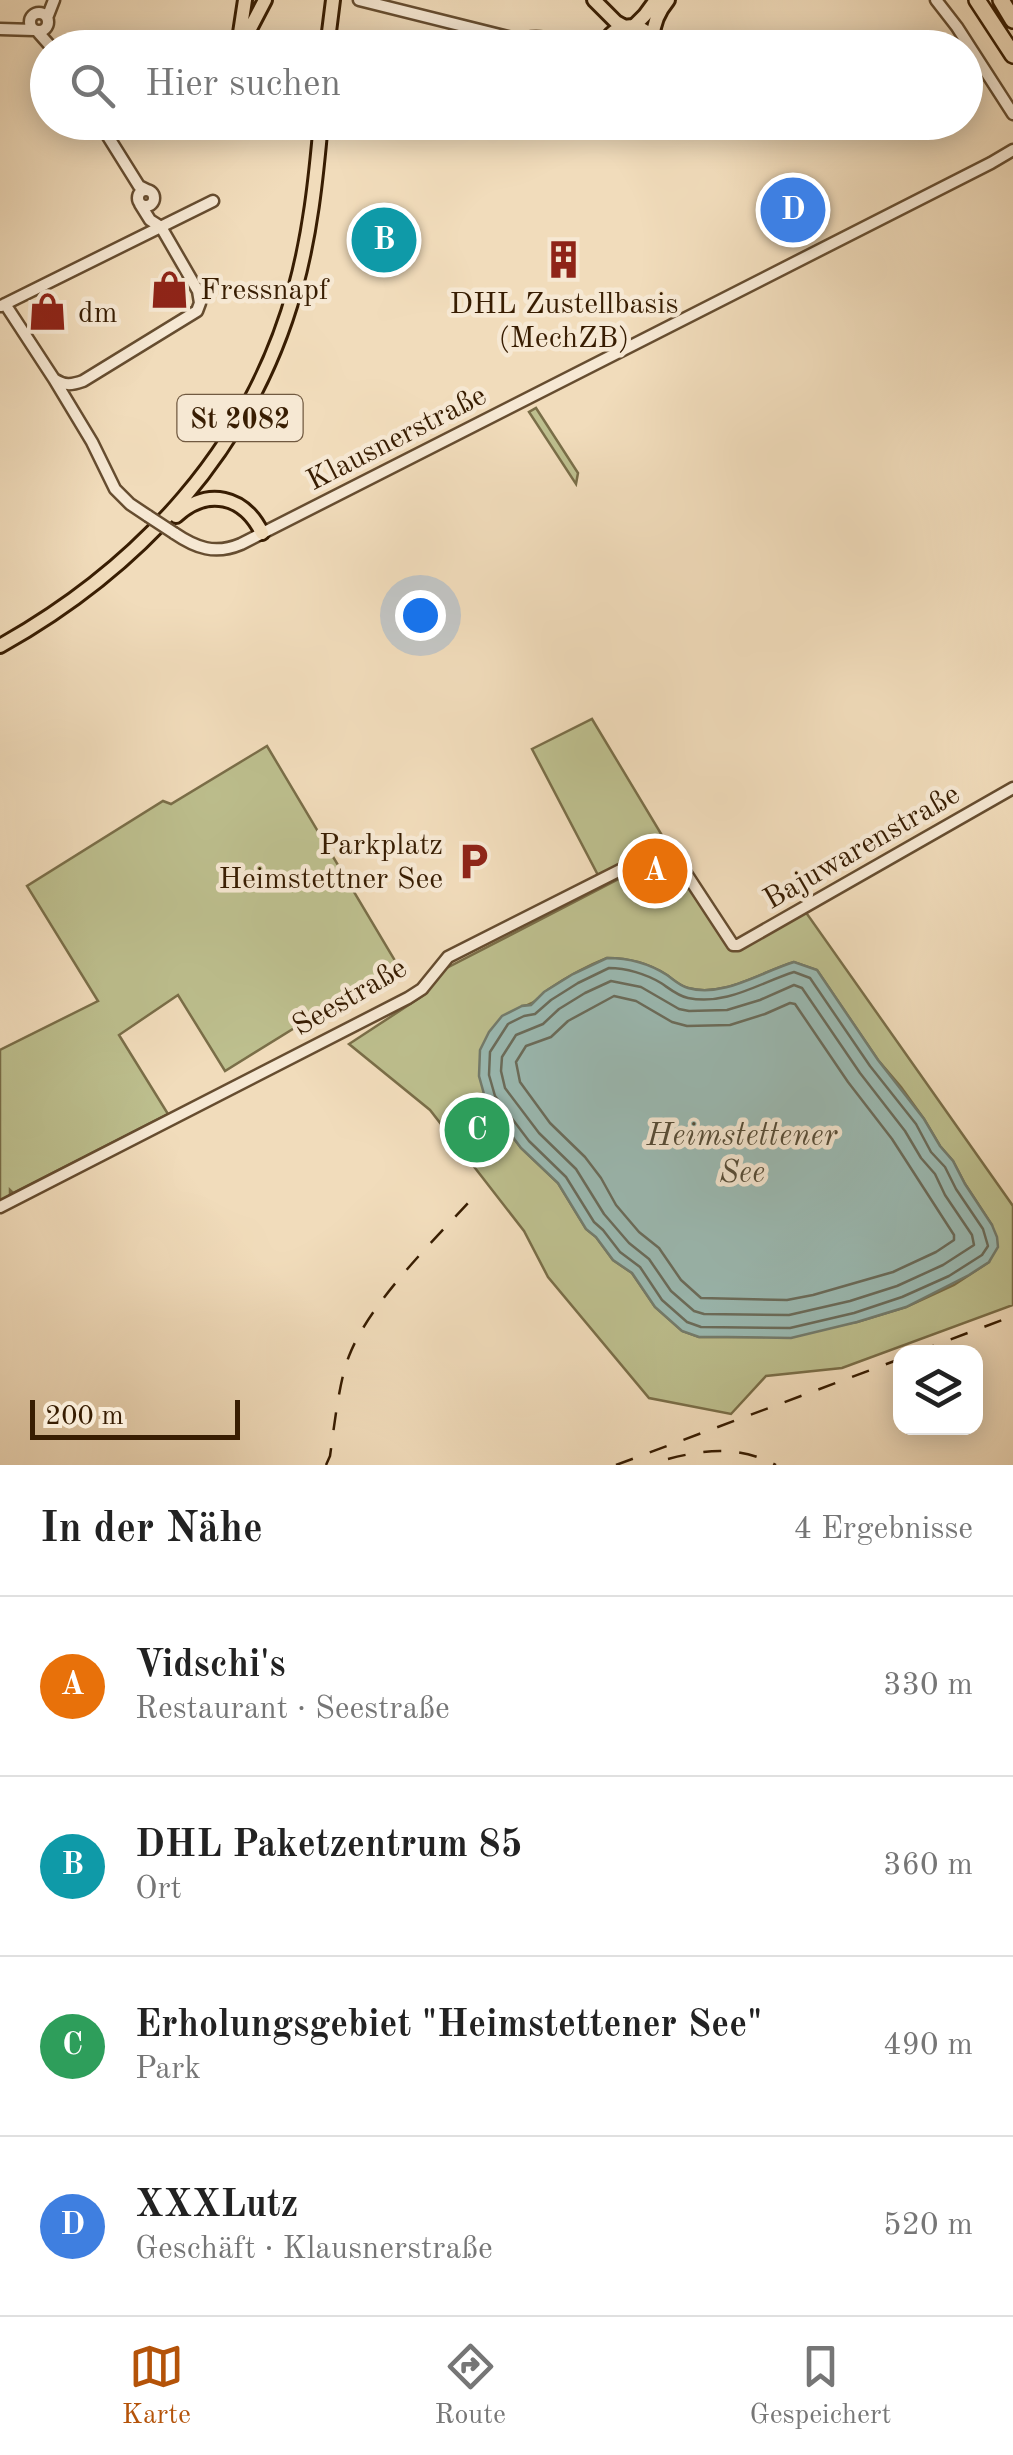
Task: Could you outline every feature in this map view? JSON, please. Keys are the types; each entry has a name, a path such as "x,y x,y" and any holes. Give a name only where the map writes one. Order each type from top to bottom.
{"highway":[{"path":"977,0 1013,55"},
{"path":"1001,0 1013,20"}],"main road":[{"path":"240,30 245,0"},
{"path":"246,30 254,0"},
{"path":"249,30 264,0"},
{"path":"623,30 646,15 656,0"},
{"path":"653,30 668,0"},
{"path":"328,30 333,1"},
{"path":"596,2 616,22 644,30"},
{"path":"596,2 601,30"},
{"name":"St 2082","path":"0,646 68,605 136,548 202,475 242,414 286,317 302,262 319,140"},
{"path":"136,548 150,543 188,506 212,498 246,509 262,533"}],"street":[{"path":"43,30 39,23 44,0"},
{"path":"1,29 39,23 54,0"},
{"path":"360,0 485,30"},
{"path":"936,0 959,30"},
{"path":"983,67 1013,114"},
{"path":"54,379 71,384 197,311 200,303 198,291 160,227 150,220 144,195 110,140"},
{"name":"Klausnerstraße","path":"72,409 116,489 130,504 198,548 234,548 1013,150"},
{"path":"72,409 2,306 213,201"},
{"path":"71,384 72,409"},
{"name":"Bajuwarenstraße","path":"733,945 1013,788"},
{"name":"Seestraße","path":"0,1207 408,998 422,989 448,958 658,850 672,852 733,945"}],"green space":[{"path":"536,408 578,473 576,484 529,412"},
{"path":"592,719 666,842 599,877 532,749"},
{"path":"267,746 400,969 225,1071 178,995 119,1035 168,1114 13,1193 10,1190 10,1195 0,1201 0,1050 98,1001 27,886 163,801 171,804"},
{"path":"669,853 732,949 805,911 1013,1206 1013,1305 904,1345 893,1345 893,1349 842,1368 766,1376 731,1414 649,1398 548,1277 524,1231 430,1110 349,1044 427,993 432,978","holes":["607,958 631,960 660,971 682,986 701,990 728,987 794,962 817,970 953,1161 992,1225 989,1262 954,1285 906,1307 857,1322 764,1337 699,1337 682,1331 655,1307 632,1273 613,1260 586,1229 558,1183 521,1148 486,1101 522,1006"]}],"water":[{"name":"Heimstettener See","path":"607,958 646,965 682,986 701,990 728,987 794,962 817,970 953,1161 992,1225 998,1247 989,1262 906,1307 791,1338 699,1337 682,1331 655,1307 632,1273 613,1260 586,1229 558,1183 521,1148 486,1101 479,1076 480,1050 502,1016 531,1005 573,974"}],"railway":[{"path":"326,1465 342,1378 358,1336 403,1274 470,1201"},
{"path":"936,1345 1013,1316"},
{"path":"616,1465 893,1362"},
{"path":"668,1459 723,1451 776,1465"}],"place":[{"name":"XXXLutz","path":"793,210"},
{"name":"DHL Paketzentrum 85","path":"384,240"},
{"name":"DHL Zustellbasis (MechZB)","path":"564,259"},
{"name":"Fressnapf","path":"170,289"},
{"name":"dm","path":"48,312"},
{"name":"Parkplatz Heimstettner See","path":"473,861"},
{"name":"Vidschi's","path":"655,871"},
{"name":"Erholungsgebiet \"Heimstettener See\"","path":"477,1130"}]}
